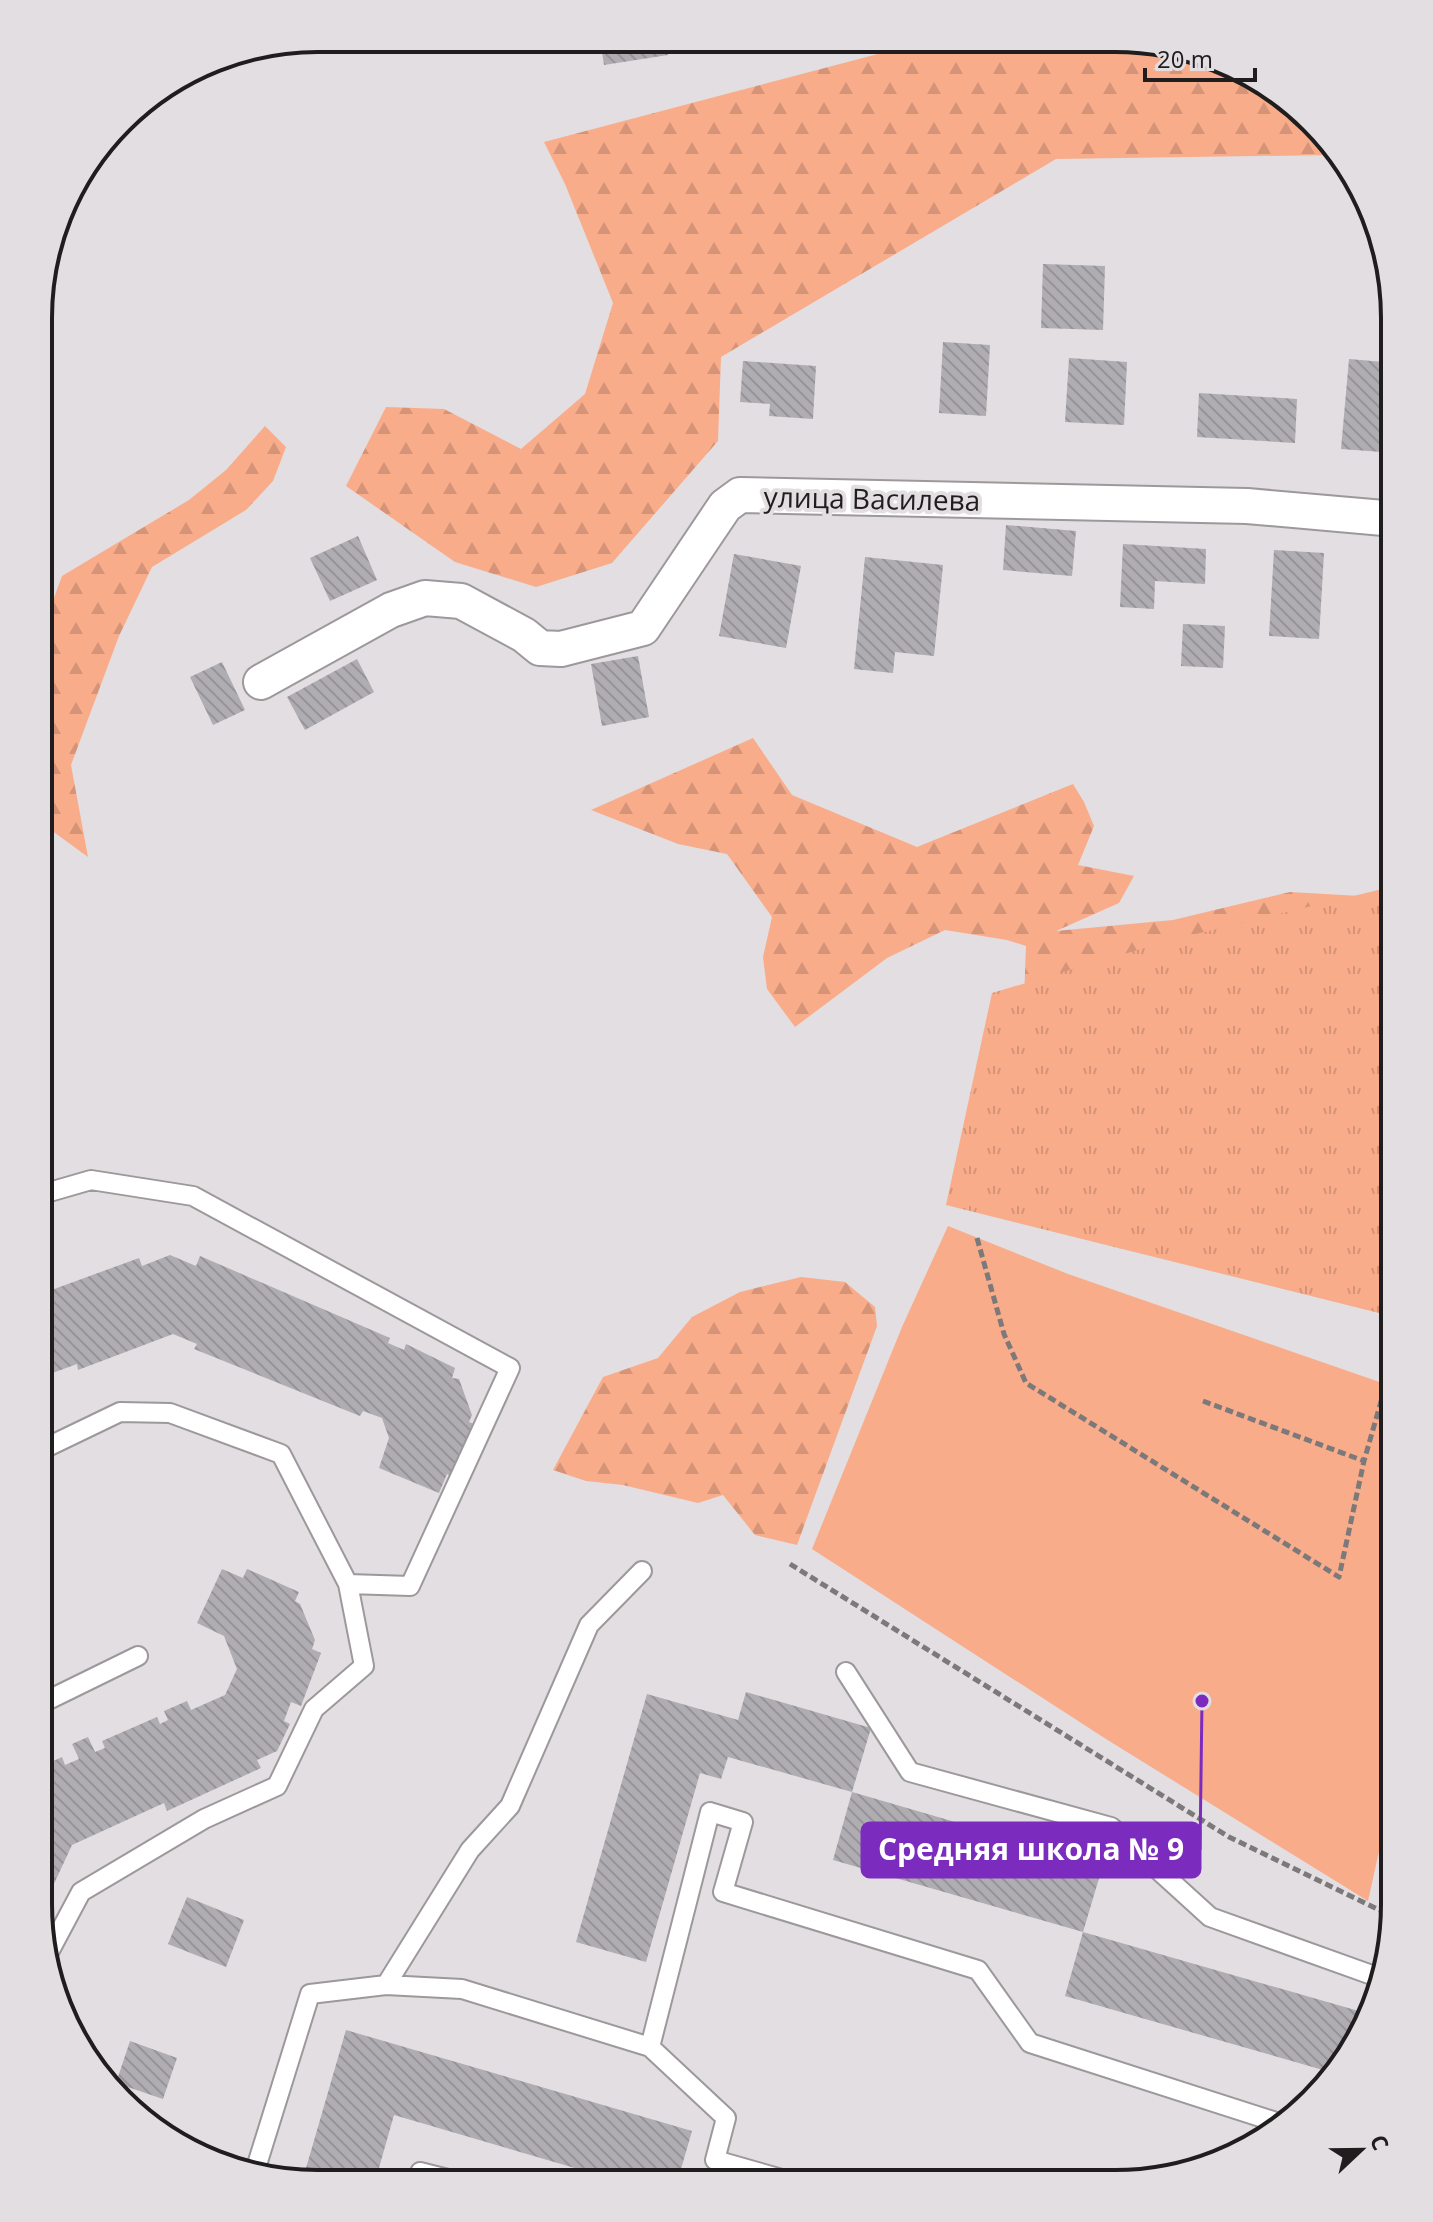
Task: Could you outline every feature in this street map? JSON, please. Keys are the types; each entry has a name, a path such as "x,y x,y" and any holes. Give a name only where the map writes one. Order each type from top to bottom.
{"street":[{"name":"улица Василева","path":"261,682 391,610 425,598 461,601 524,635 540,648 561,649 643,628 725,506 740,495 1247,506 1381,518"}],"lane":[{"path":"52,1191 91,1180 193,1196 510,1368 410,1586 348,1584"},
{"path":"52,1445 120,1412 157,1412 170,1413 281,1454 348,1584 364,1666 314,1709 277,1786 204,1819 81,1892 55,1941"},
{"path":"386,1985 470,1850 510,1806 589,1625 642,1571"},
{"path":"52,1698 138,1656"},
{"path":"846,1672 910,1772 1111,1827 1210,1917 1371,1975"},
{"path":"650,2047 710,1812 743,1822 723,1892 978,1970 1030,2043 1270,2120"},
{"path":"258,2163 310,1994 386,1985 462,1989 650,2047 726,2118 715,2160 750,2170"}],"path":[{"path":"977,1238 1004,1334 1026,1383 1339,1577 1364,1461 1380,1404"},
{"path":"1203,1401 1364,1461"},
{"path":"790,1564 1229,1837 1380,1910"}],"green space":[{"path":"885,52 1115,52 1150,54 1217,72 1277,107 1325,155 1056,159 721,357 718,441 612,563 536,587 455,562 346,486 386,407 444,409 521,449 585,394 613,303 565,184 544,142"},
{"path":"265,426 286,447 273,481 246,510 152,567 119,636 71,765 88,857 52,831 52,603 62,576 189,500 226,470"},
{"path":"753,738 792,795 917,847 1073,784 1094,826 1078,865 1134,876 1119,903 1056,931 1173,920 1290,892 1381,897 1381,909 1017,1188 1026,946 945,930 887,958 795,1027 767,989 763,957 772,917 727,854 678,844 591,810"},
{"path":"1381,889 1380,1313 946,1205 992,993 1175,939"},
{"path":"948,1226 1068,1274 1380,1382 1380,1847 1368,1901 1106,1739 812,1549 902,1327"},
{"path":"801,1277 845,1282 875,1307 877,1326 797,1545 755,1535 723,1495 698,1503 623,1485 586,1481 553,1470 603,1377 658,1358 692,1317 740,1292"}],"building":[{"path":"602,52 667,52 668,55 604,65"},
{"path":"1043,264 1105,266 1103,330 1041,328"},
{"path":"943,342 990,345 986,416 939,413"},
{"path":"1069,358 1127,362 1124,425 1065,422"},
{"path":"1349,359 1381,362 1381,452 1341,449"},
{"path":"743,361 816,366 813,419 769,416 770,404 740,402"},
{"path":"1199,393 1297,399 1295,443 1197,437"},
{"path":"1006,525 1076,531 1072,576 1003,570"},
{"path":"358,536 377,580 330,601 310,558"},
{"path":"1123,544 1206,549 1205,584 1155,581 1154,609 1120,607"},
{"path":"1274,550 1324,553 1319,639 1269,636"},
{"path":"734,554 801,566 786,648 719,636"},
{"path":"865,557 943,565 934,656 895,652 893,673 854,669"},
{"path":"1183,624 1225,626 1223,668 1181,666"},
{"path":"638,656 649,717 602,726 591,664"},
{"path":"357,659 374,692 305,730 287,697"},
{"path":"222,662 245,710 213,725 190,677"},
{"path":"170,1255 196,1266 200,1256 390,1338 388,1343 404,1350 406,1344 455,1368 452,1378 459,1379 472,1415 469,1422 479,1426 457,1479 447,1474 439,1493 379,1468 389,1438 382,1418 363,1411 360,1416 194,1349 197,1344 173,1334 78,1370 77,1364 52,1373 52,1290 139,1258 142,1266"},
{"path":"222,1569 243,1578 247,1569 299,1592 295,1601 300,1604 315,1640 312,1649 321,1653 301,1706 291,1702 284,1721 290,1724 277,1751 257,1760 261,1768 167,1811 164,1803 72,1845 52,1888 52,1762 62,1757 65,1765 79,1759 72,1744 88,1737 95,1752 105,1748 102,1741 157,1717 160,1724 168,1720 164,1711 187,1701 191,1710 225,1695 237,1669 224,1636 197,1623"},
{"path":"746,1692 871,1728 852,1792 728,1757 721,1779 700,1773 646,1962 576,1942 647,1694 738,1720"},
{"path":"852,1792 1103,1865 1083,1932 833,1860"},
{"path":"187,1897 244,1920 226,1967 168,1944"},
{"path":"1083,1932 1358,2011 1323,2070 1065,1996"},
{"path":"346,2030 692,2131 681,2170 582,2170 394,2115 378,2170 306,2169"},
{"path":"130,2041 177,2058 163,2099 125,2086 118,2078"}],"place":[{"name":"Средняя школа № 9","path":"1202,1701"}]}
